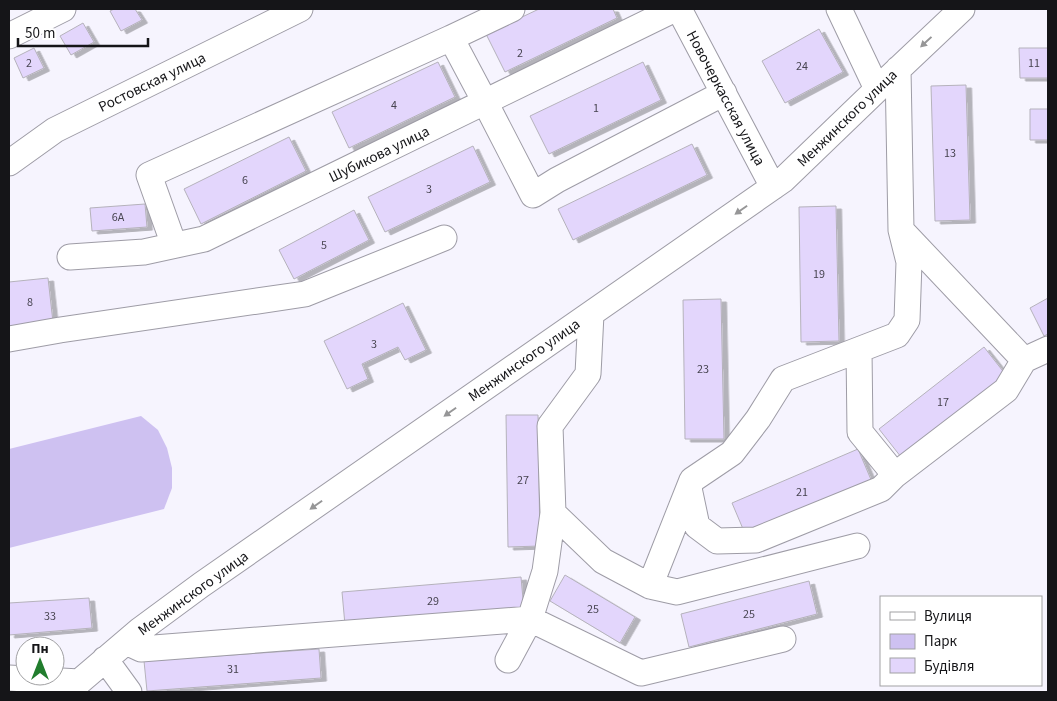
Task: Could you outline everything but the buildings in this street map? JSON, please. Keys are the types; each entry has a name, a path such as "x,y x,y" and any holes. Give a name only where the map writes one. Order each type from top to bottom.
{"street":[{"path":"9,36 63,9"},
{"name":"Ростовская улица","path":"9,163 55,130 300,9"},
{"path":"174,245 149,175 512,9"},
{"name":"Шубикова улица","path":"70,258 144,252 204,239 486,102 630,18 677,9"},
{"name":"Новочеркасская улица","path":"677,9 773,187"},
{"path":"839,9 877,88"},
{"name":"Менжинского улица","path":"74,687 140,630 201,585 784,180 877,88 962,9"},
{"path":"451,38 486,102 533,196 556,180 724,93"},
{"path":"650,586 692,480 732,453 758,419 783,380 897,335 907,320 909,262 901,230 898,69"},
{"path":"901,230 1024,360"},
{"path":"9,339 306,294 444,238"},
{"path":"508,660 530,619 545,571 553,513 550,426 588,374 591,314"},
{"path":"689,488 697,526 717,541 756,540 881,489 895,475 1006,390 1024,360 1048,349"},
{"path":"860,350 860,432 895,475"},
{"path":"553,513 603,561 650,586 677,592 857,546"},
{"path":"126,642 141,649 530,619 641,673 784,639"},
{"path":"105,659 129,692"},
{"path":"9,678 74,687"}],"green space":[{"path":"141,416 158,430 167,448 172,468 172,488 164,509 9,548 9,449"}]}
